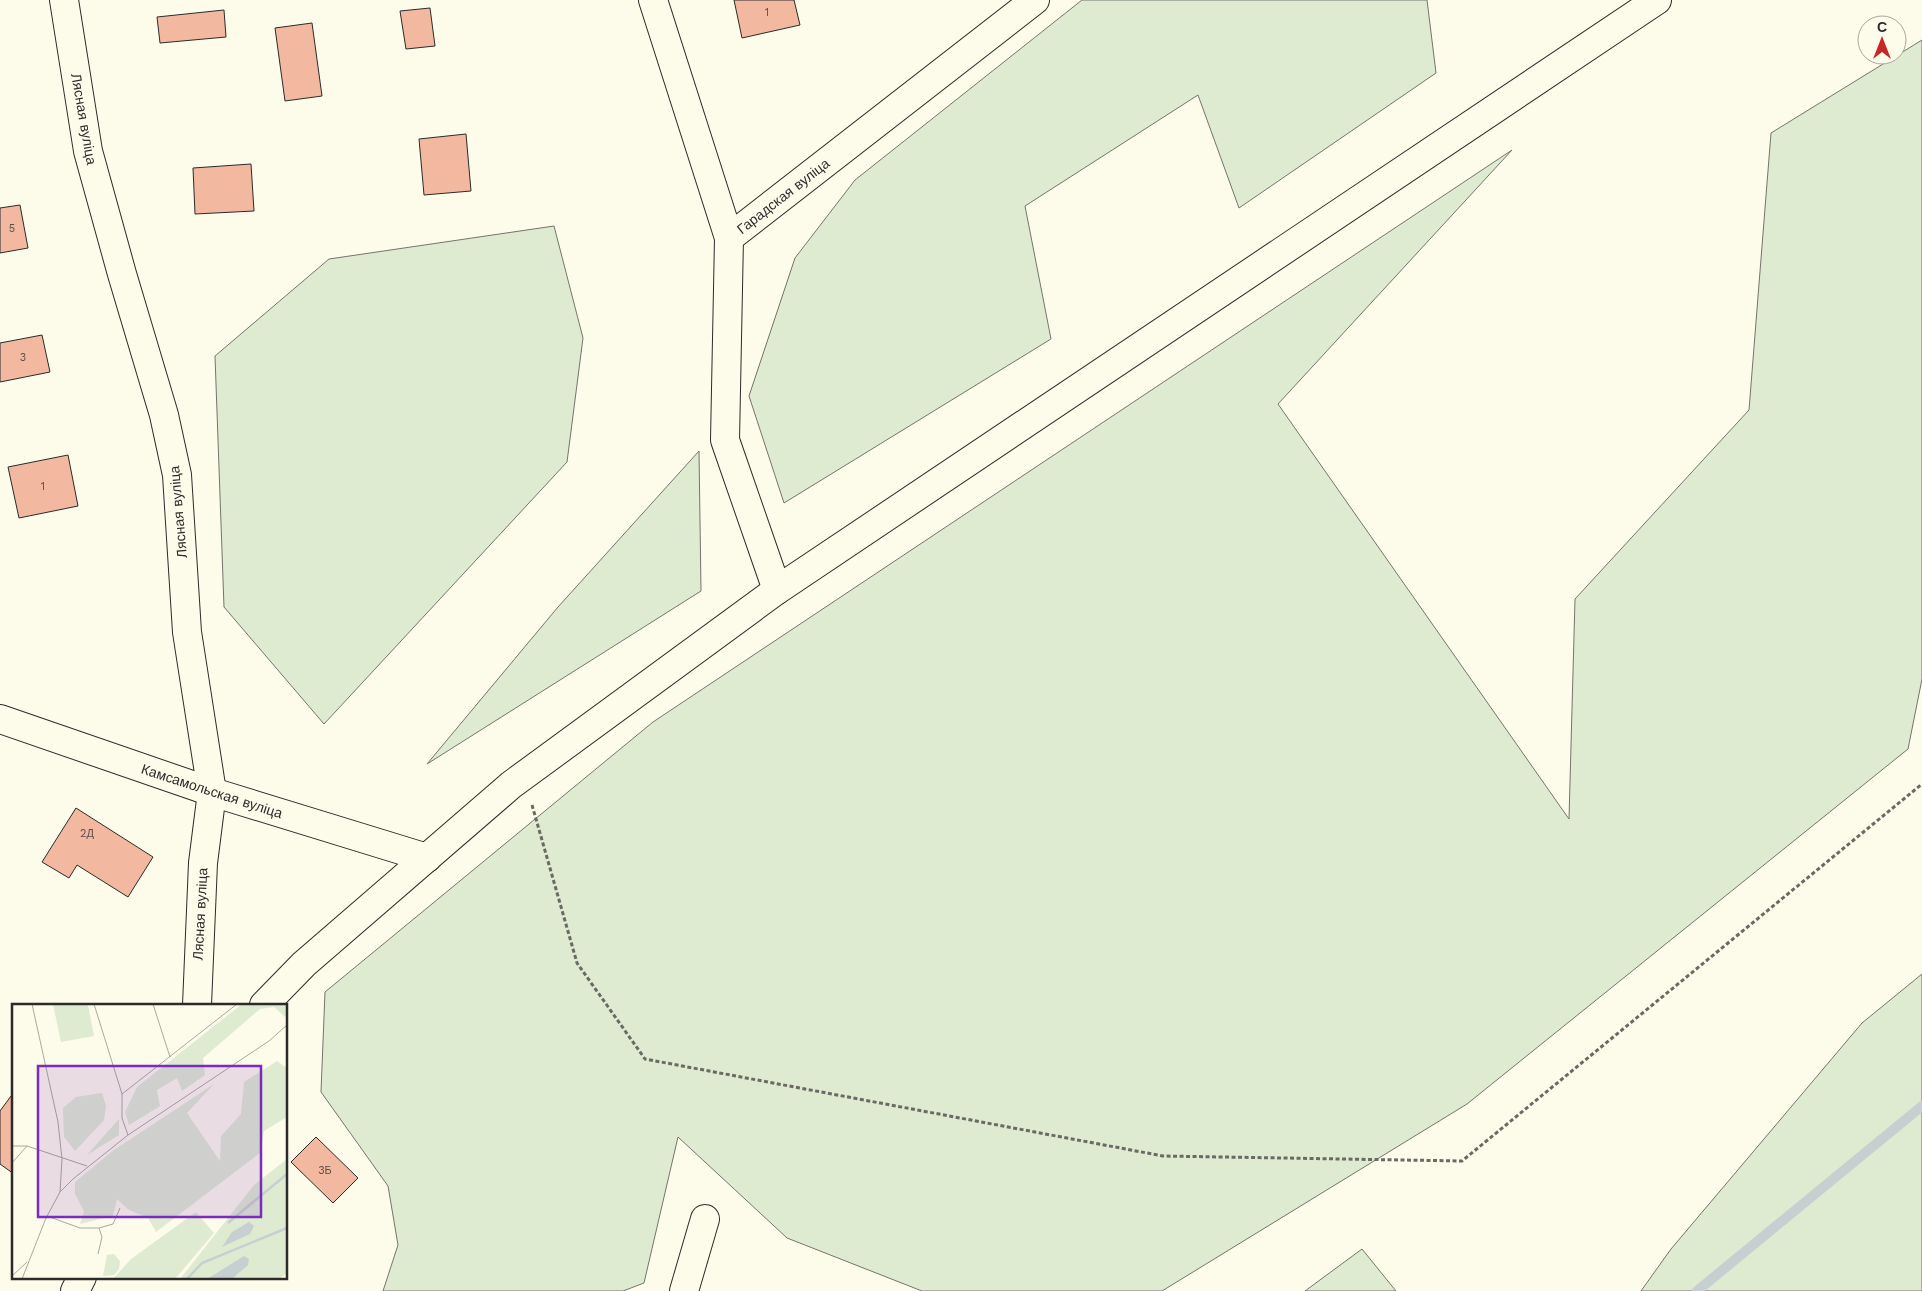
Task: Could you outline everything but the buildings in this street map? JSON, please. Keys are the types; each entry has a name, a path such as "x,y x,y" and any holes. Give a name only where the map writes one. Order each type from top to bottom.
{"street":[{"name":"Лясная вуліца","path":"64,0 88,151 164,415 177,475 187,632 212,792 202,863 196,1004"},
{"name":"Гарадская вуліца","path":"653,0 729,238 1034,0"},
{"path":"265,1004 304,964 518,781 777,590 1657,0"},
{"path":"729,238 725,440 777,590"},
{"name":"Камсамольская вуліца","path":"0,718 212,792 427,858"},
{"path":"684,1291 705,1219"}],"path":[{"path":"518,781 577,963 645,1059 1163,1156 1462,1161 1922,784"}],"green space":[{"path":"1082,0 1427,0 1436,73 1239,208 1198,95 1025,206 1051,339 784,503 749,396 795,258 855,180"},
{"path":"1922,40 1922,679 1908,749 1467,1104 1162,1291 922,1291 787,1238 678,1137 644,1283 623,1291 383,1291 398,1245 388,1186 321,1092 325,992 653,722 1512,150 1278,404 1569,819 1575,599 1749,410 1771,133 1881,65 1907,65 1907,49"},
{"path":"554,226 583,338 567,462 324,724 224,607 215,356 329,259"},
{"path":"699,451 701,591 427,764 558,607"},
{"path":"1922,974 1922,1291 1641,1291 1671,1249 1862,1023"},
{"path":"1362,1249 1396,1291 1305,1291"}],"waterway":[{"path":"1697,1291 1922,1106"}]}
